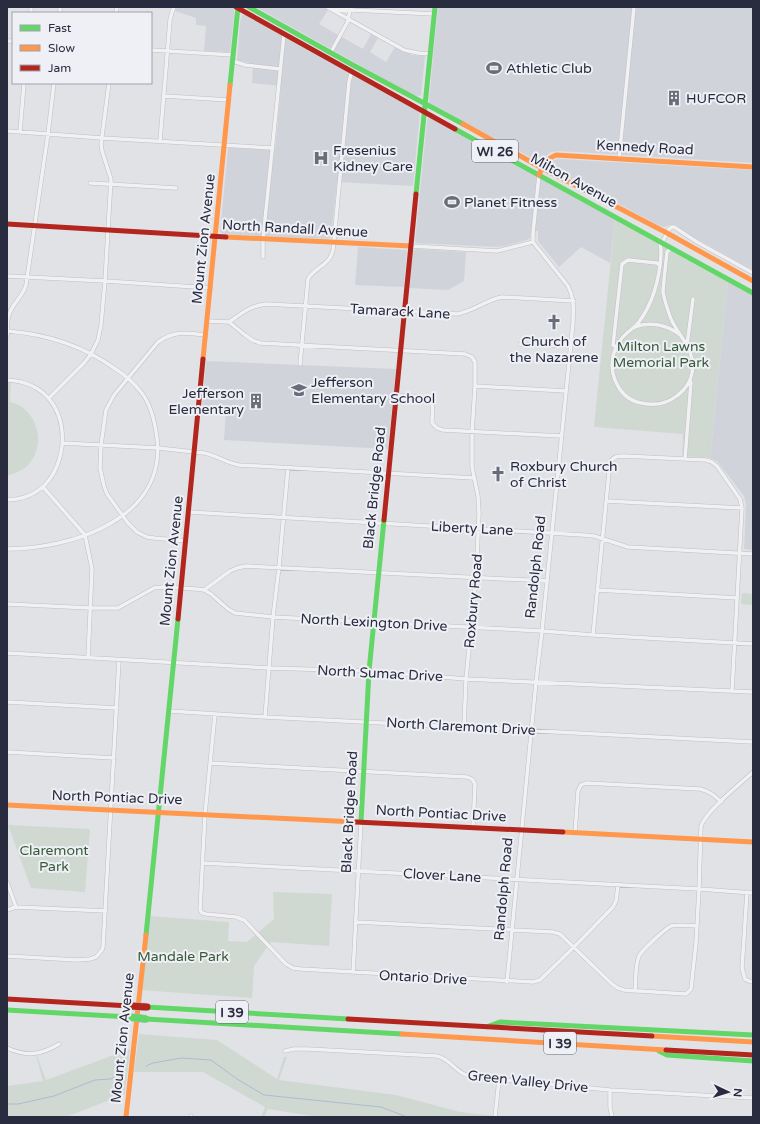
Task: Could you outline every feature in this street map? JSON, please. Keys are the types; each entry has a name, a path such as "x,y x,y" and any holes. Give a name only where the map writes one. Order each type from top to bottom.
{"main road":[{"name":"Milton Avenue","path":"237,7 318,53 425,103 671,248 753,293"},
{"name":"Mount Zion Avenue","path":"126,1117 149,916 182,588 237,7"},
{"name":"Milton Avenue","path":"249,7 331,52 353,69 424,112 540,172 667,233 753,281"},
{"name":"Black Bridge Road","path":"361,822 369,671 435,11"},
{"path":"318,53 322,52 329,54 331,52"},
{"name":"Kennedy Road","path":"540,172 544,162 549,157 556,155 753,167"},
{"name":"North Randall Avenue","path":"7,224 216,237 411,246"},
{"name":"North Pontiac Drive","path":"7,805 753,842"},
{"name":"I 39","path":"7,999 753,1042"},
{"name":"I 39","path":"7,1010 753,1055"},
{"path":"487,1027 500,1022 753,1035"},
{"path":"656,1049 667,1055 753,1062"}],"street":[{"path":"160,141 171,15 174,7"},
{"path":"619,159 634,7"},
{"path":"329,8 435,11"},
{"path":"329,8 404,50 430,54"},
{"path":"331,52 351,9"},
{"path":"263,257 263,239 284,34"},
{"path":"152,50 233,58 246,65 280,69"},
{"path":"300,364 308,279 313,272 330,259 333,250 349,82 353,69"},
{"path":"20,132 24,84"},
{"path":"7,337 9,314 23,293 26,285 54,84"},
{"path":"49,398 91,354 98,340 101,325 111,179 102,151 102,138 109,84"},
{"path":"164,96 229,100"},
{"path":"7,131 272,148"},
{"path":"533,242 540,172"},
{"path":"90,183 176,188"},
{"path":"692,372 689,383 682,392 670,401 651,405 631,401 623,393 615,379 612,369 612,360 616,347 642,319 656,289 662,250 661,242 671,228 677,228 697,242 753,273"},
{"name":"North Randall Avenue","path":"411,246 497,251 533,242"},
{"name":"Randolph Road","path":"507,982 531,730 562,436 574,301 568,286 533,242"},
{"path":"671,248 666,252 663,292 672,320 687,345 693,359 686,459"},
{"path":"616,347 614,345 622,264 628,260 659,265"},
{"path":"7,276 211,288"},
{"path":"656,289 659,292 663,292"},
{"name":"Tamarack Lane","path":"229,322 250,307 258,305 305,305 457,314 465,313 494,299 502,297 574,301"},
{"path":"687,345 693,299"},
{"path":"667,327 672,320"},
{"path":"208,321 229,322 245,336 260,342 401,350"},
{"path":"634,328 645,325 658,325 667,327 680,335"},
{"path":"7,331 27,333 71,344 110,365 128,378 142,393 153,416 158,448 156,468 148,487 137,503 123,516 86,535 67,542 43,547 7,549"},
{"path":"615,332 623,338"},
{"path":"186,541 154,538 142,535 132,528 107,494 104,486 100,468 101,445 106,410 114,395 158,342 173,334 181,333 206,335"},
{"path":"520,344 570,346"},
{"name":"Roxbury Road","path":"401,350 465,354 472,357 475,362 472,467 478,496 479,529 476,578 466,679 464,726"},
{"path":"7,380 22,382 32,386 49,398 56,408 62,434 61,453 57,467 51,478 43,487 30,496 16,500 7,500"},
{"path":"475,386 566,391"},
{"path":"682,392 687,393 690,396"},
{"path":"396,395 425,398 430,400 432,405 432,423 436,428 443,430 562,436"},
{"path":"62,443 158,448 211,454 231,464 239,465 474,478"},
{"path":"593,635 610,462 614,457 618,456 706,460 712,462 717,466 740,499 742,508 732,691"},
{"path":"265,717 273,617 288,468"},
{"path":"43,487 86,535 92,569 88,658"},
{"path":"606,501 742,508"},
{"name":"Liberty Lane","path":"188,512 552,532 594,536 628,547 753,554"},
{"path":"7,604 118,608 154,588 163,587 204,590 230,570 246,566 547,581"},
{"name":"North Lexington Drive","path":"204,590 235,613 273,617 753,644"},
{"path":"597,590 737,598"},
{"name":"North Sumac Drive","path":"7,653 269,668 369,671 466,679 753,692"},
{"path":"7,956 77,960 96,957 102,950 106,911 119,660"},
{"path":"7,702 117,708"},
{"name":"North Claremont Drive","path":"169,711 753,742"},
{"path":"203,863 205,814 215,714"},
{"path":"7,752 114,758"},
{"path":"210,763 467,776 472,779 475,784 473,827"},
{"path":"356,922 553,932 560,934 618,988 635,991 686,994 691,989 697,926 701,826 704,819 720,802 753,772"},
{"path":"575,833 578,791 580,785 586,783 700,788 707,790 720,802"},
{"name":"Black Bridge Road","path":"353,972 361,822"},
{"name":"Clover Lane","path":"203,863 753,893"},
{"name":"Ontario Drive","path":"203,863 200,905 201,911 206,914 236,917 244,920 286,964 293,968 507,982 533,982 540,980 613,907 616,901 618,885"},
{"path":"7,882 16,907"},
{"path":"747,892 742,968 745,978 753,982"},
{"path":"7,910 16,907 106,911"},
{"path":"635,991 637,963 643,951 665,930 671,927 697,926"},
{"path":"7,1048 18,1052 35,1054 47,1051 59,1044"},
{"name":"Green Valley Drive","path":"285,1051 294,1049 308,1049 437,1056 445,1059 465,1076 470,1077 610,1090 753,1098"},
{"path":"495,1117 499,1080"},
{"path":"610,1090 612,1117"}],"shaded area":[{"path":"177,7 234,8 230,52 204,51 206,26 196,25 196,18 175,11"},
{"path":"256,7 323,7 328,10 319,24 363,49 371,34 378,38 370,52 386,62 395,47 412,55 425,56 421,95 413,95"},
{"path":"438,7 753,7 753,163 560,151 551,152 539,162 429,103"},
{"path":"242,15 246,15 420,112 413,186 337,182 331,237 329,239 224,234 220,232 228,149 275,150 281,86 252,83 253,64 237,60"},
{"path":"428,118 615,219 610,263 581,247 559,267 538,241 538,231 532,231 530,238 527,240 497,247 416,243"},
{"path":"559,159 753,170 753,270 690,235 676,225 664,227 660,226 551,168 551,162"},
{"path":"358,247 406,250 404,287 355,285"},
{"path":"417,249 466,252 464,281 448,290 409,288 412,253"},
{"path":"728,281 753,295 753,550 744,549 746,505 744,496 717,461 710,458"},
{"name":"Jefferson Elementary School","path":"206,361 396,369 388,449 224,440 226,411 202,410"}],"green space":[{"name":"Milton Lawns Memorial Park","path":"615,219 728,281 710,458 682,456 683,434 594,427"},
{"path":"7,380 11,380 10,402 27,411 33,419 38,437 34,456 29,464 22,470 7,476"},
{"path":"742,593 753,594 753,605 741,604"},
{"name":"Claremont Park","path":"8,825 90,829 85,892 31,888"},
{"name":"Mandale Park","path":"273,892 332,894 329,946 271,942 254,966 252,998 140,990 149,916 229,922 228,941 247,942 274,919"},
{"path":"139,1034 217,1040 277,1079 284,1057 287,1057 279,1080 396,1095 460,1112 503,1117 318,1117 268,1109 264,1117 261,1117 265,1107 203,1072 134,1072"},
{"path":"130,1049 125,1094 66,1117 7,1117 7,1086 43,1081 36,1056 46,1080"}],"waterway":[{"path":"146,1066 153,1063 181,1058 211,1060 237,1079 264,1095 381,1107 407,1117"},
{"path":"7,1104 18,1104 54,1096 95,1080 110,1079 120,1075"}],"traffic: fast":[{"path":"230,85 238,7"},
{"path":"249,7 463,124"},
{"path":"416,194 435,7"},
{"path":"455,129 753,293"},
{"path":"361,822 369,671 384,520"},
{"path":"146,935 178,619"},
{"path":"147,1007 348,1019"},
{"path":"7,1010 129,1017"},
{"path":"129,1017 146,1019"},
{"path":"146,1019 402,1034"},
{"path":"489,1026 500,1022 753,1035"},
{"path":"659,1051 667,1055 753,1061"}],"traffic: slow":[{"path":"203,359 230,85"},
{"path":"463,124 542,168 667,233 753,281"},
{"path":"539,175 545,163 556,155 753,167"},
{"path":"226,237 411,246"},
{"path":"7,805 356,822"},
{"path":"563,832 753,842"},
{"path":"126,1117 146,935"},
{"path":"402,1034 666,1050"},
{"path":"652,1036 753,1042"}],"traffic: jam":[{"path":"236,7 455,129"},
{"path":"384,520 416,194"},
{"path":"7,224 226,237"},
{"path":"178,619 203,359"},
{"path":"356,822 563,832"},
{"path":"7,999 130,1006"},
{"path":"130,1006 147,1007"},
{"path":"348,1019 652,1036"},
{"path":"666,1050 753,1055"}],"place":[{"name":"Athletic Club","path":"494,68"},
{"name":"HUFCOR","path":"674,98"},
{"name":"Fresenius Kidney Care","path":"321,158"},
{"name":"Planet Fitness","path":"452,202"},
{"name":"Church of the Nazarene","path":"554,322"},
{"name":"Jefferson Elementary School","path":"299,390"},
{"name":"Jefferson Elementary","path":"256,401"},
{"name":"Roxbury Church of Christ","path":"498,474"}]}
